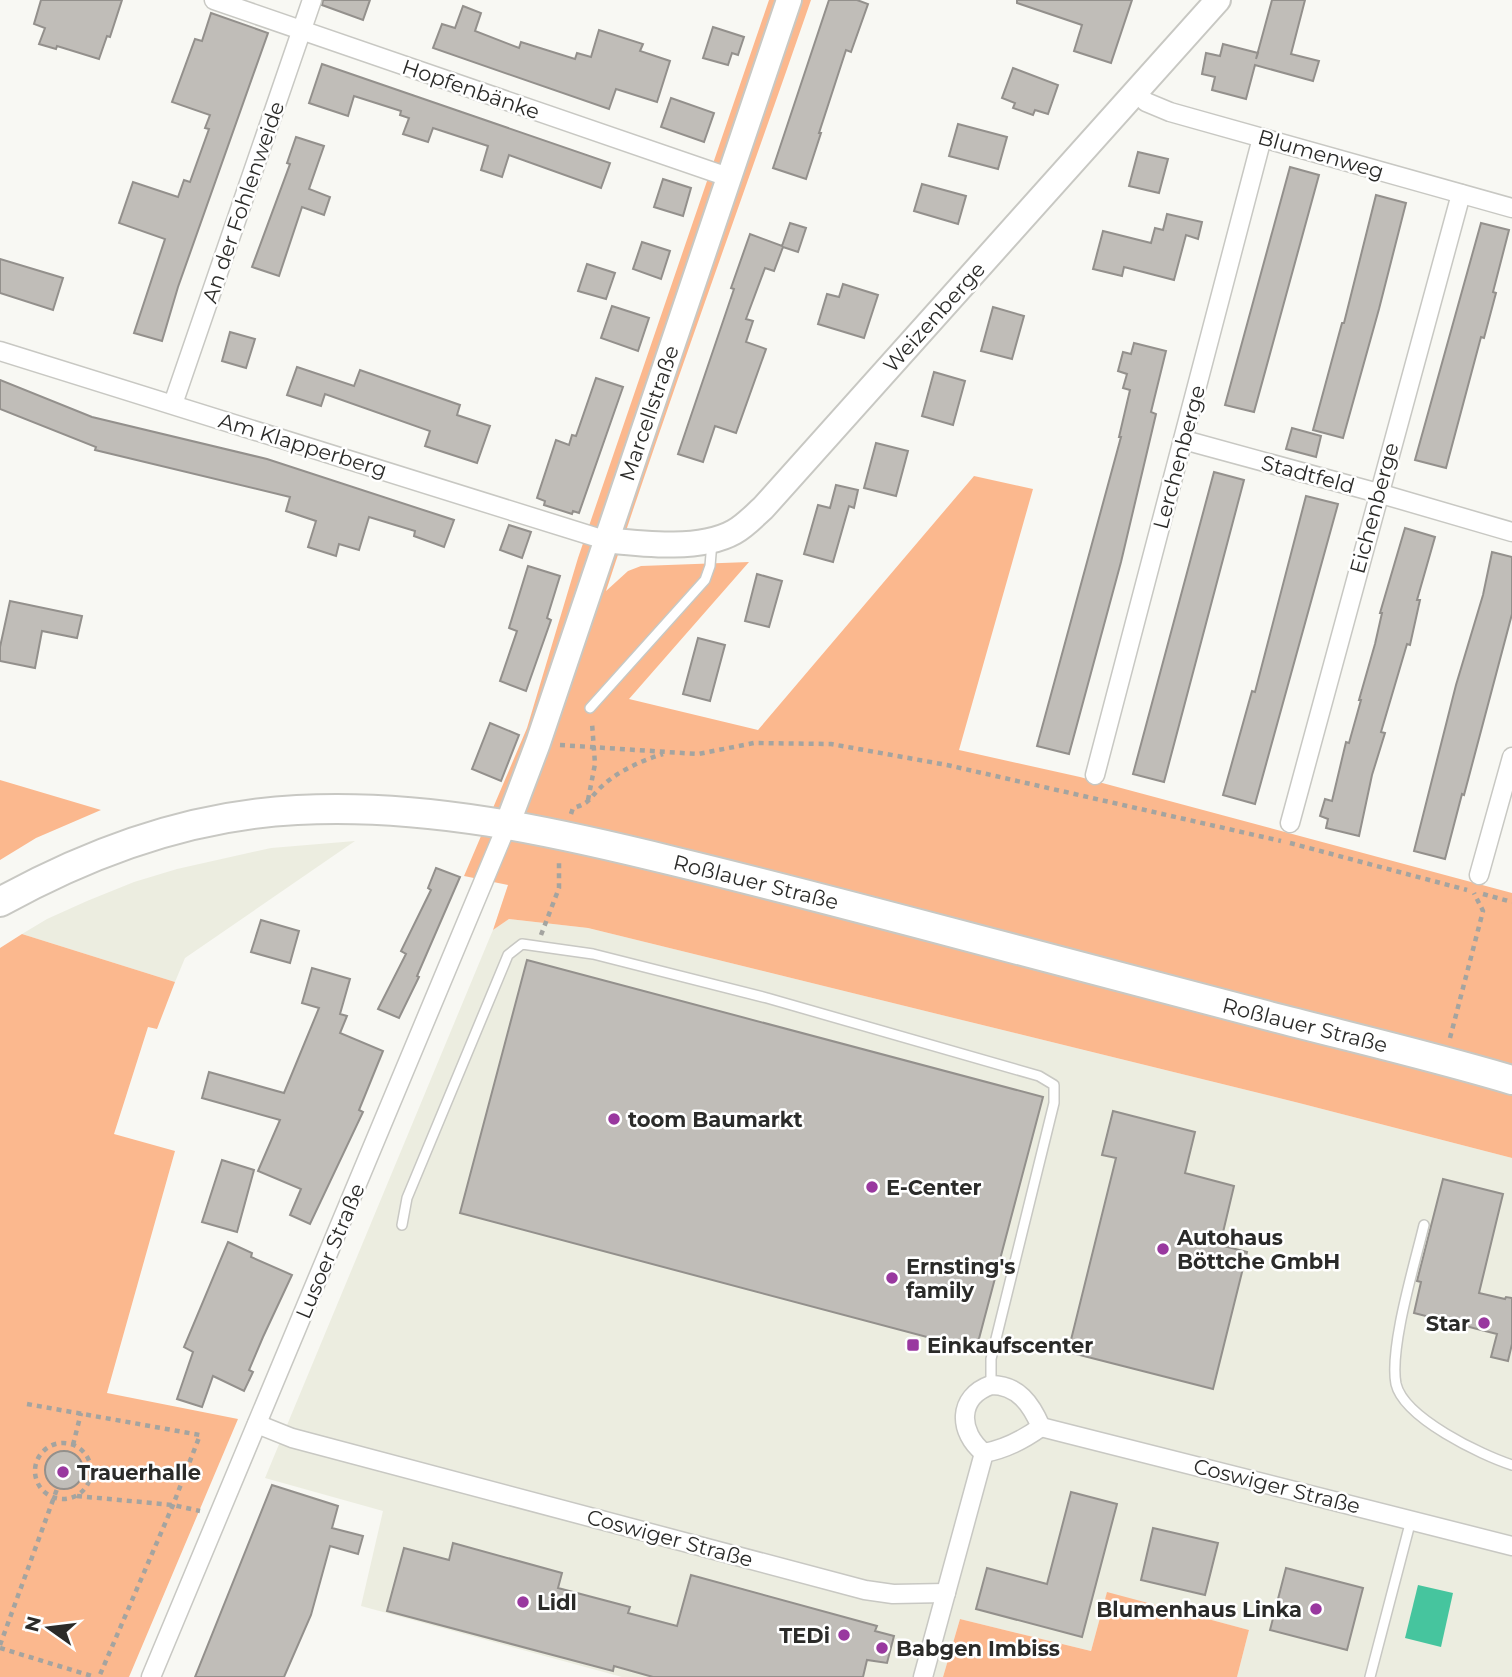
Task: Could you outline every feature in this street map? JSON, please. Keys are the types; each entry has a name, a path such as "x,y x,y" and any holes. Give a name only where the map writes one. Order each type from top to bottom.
{"main road":[{"name":"Roßlauer Straße","path":"0,902 71,865 120,845 218,819 294,810 352,808 426,814 572,836 787,889 1512,1080"}],"street":[{"name":"Hopfenbänke","path":"214,0 728,177"},
{"name":"An der Fohlenweide","path":"173,404 312,0"},
{"name":"Marcellstraße","path":"507,825 538,743 789,0"},
{"name":"Weizenberge","path":"605,540 641,544 713,540 733,533 763,508 1217,0"},
{"name":"Blumenweg","path":"1136,92 1156,107 1512,208"},
{"name":"Lerchenberge","path":"1095,775 1262,138"},
{"name":"Eichenberge","path":"1290,822 1461,194"},
{"name":"Am Klapperberg","path":"0,351 605,540"},
{"name":"Stadtfeld","path":"1184,440 1512,532"},
{"path":"1476,883 1512,758"},
{"name":"Lusoer Straße","path":"151,1677 507,825"},
{"path":"991,1385 1013,1388 1034,1412 1041,1427 1001,1450 984,1453 975,1445 969,1433 965,1412 974,1394 991,1385"},
{"name":"Coswiger Straße","path":"257,1424 292,1438 865,1590 893,1594 946,1593"},
{"name":"Coswiger Straße","path":"1041,1427 1512,1546"},
{"path":"923,1677 984,1453"}],"lane":[{"path":"590,708 705,580 710,566 713,540"},
{"path":"402,1225 407,1198 508,955 522,944 593,954 767,998 1039,1076 1054,1085 1054,1103 991,1359 991,1385"},
{"path":"1424,1225 1398,1339 1396,1386 1416,1414 1483,1456 1512,1465"},
{"path":"1370,1677 1411,1520"}],"path":[{"path":"587,804 595,764 590,708"},
{"path":"538,743 698,754 754,743 831,744 866,749 1091,796 1284,842 1476,883 1512,902"},
{"path":"1444,1061 1483,911 1476,883"},
{"path":"27,1404 200,1435 173,1506 97,1677 0,1646 57,1489"},
{"path":"73,1445 81,1413"},
{"path":"76,1496 83,1490 91,1473 86,1456 73,1445 55,1444 41,1454 35,1470 40,1487 54,1497 61,1499 76,1496 173,1506 219,1514"}],"shaded area":[{"path":"769,0 811,0 606,591 628,571 641,566 749,562 629,699 758,730 974,476 1033,489 959,750 1080,777 1512,893 1512,1158 588,928 509,919 493,930 508,885 464,876 527,728 578,558"},
{"path":"0,780 101,810 36,838 0,860"},
{"path":"355,841 185,958 175,982 22,934 87,901 134,882 177,869 271,848"},
{"path":"509,919 588,928 1512,1158 1512,1677 1237,1677 1249,1630 1107,1593 1091,1651 960,1619 943,1677 622,1677 361,1606 383,1511 265,1478 493,930"},
{"path":"22,934 175,982 157,1029 148,1027 114,1134 175,1151 107,1393 238,1419 129,1677 0,1677 0,948"},
{"path":"1418,1585 1453,1593 1441,1647 1405,1638"},
{"path":"1107,1592 1249,1630 1237,1677 943,1677 960,1619 1091,1651"}],"building":[{"path":"41,0 122,0 110,37 107,36 99,59 57,46 56,49 39,44 45,28 34,24"},
{"path":"323,0 370,0 363,20 322,5"},
{"path":"829,0 857,0 868,4 851,52 846,50 806,179 773,168"},
{"path":"1017,0 1132,0 1111,63 1074,51 1082,25 1017,3"},
{"path":"1272,0 1305,0 1291,54 1319,61 1313,81 1255,65 1246,99 1212,90 1215,77 1202,74 1206,53 1220,56 1223,44 1258,53"},
{"path":"463,6 481,13 475,31 519,48 521,42 575,59 577,53 591,57 599,30 643,44 640,51 670,61 657,102 616,89 609,109 433,48 442,24 455,28"},
{"path":"211,13 268,33 178,287 162,341 134,333 165,239 119,223 133,182 178,197 184,180 190,182 209,129 205,128 210,115 172,102 195,39 202,41"},
{"path":"713,27 744,37 738,55 732,53 728,65 703,58"},
{"path":"322,64 610,163 601,188 509,155 502,177 481,170 488,146 433,128 428,142 403,134 409,118 400,115 401,111 354,96 348,116 309,103"},
{"path":"1013,68 1058,85 1048,114 1035,110 1033,115 1013,108 1015,103 1002,98"},
{"path":"671,98 714,113 704,142 661,127"},
{"path":"958,124 1007,137 998,169 949,156"},
{"path":"296,137 324,146 309,189 330,197 324,215 302,207 279,276 252,267 290,164 287,163"},
{"path":"1138,152 1168,159 1159,193 1129,186"},
{"path":"1290,167 1319,175 1254,412 1225,405"},
{"path":"663,179 691,188 683,216 654,207"},
{"path":"922,184 966,196 958,224 914,211"},
{"path":"1376,195 1406,203 1343,438 1313,430 1344,323"},
{"path":"1167,214 1202,222 1198,239 1186,235 1174,280 1124,267 1122,276 1093,269 1103,231 1151,243 1155,228 1163,230"},
{"path":"790,223 806,228 798,252 783,247 774,271 765,268 746,319 753,321 746,342 766,349 736,433 715,426 703,462 678,454 750,234 782,246"},
{"path":"1481,223 1509,230 1493,292 1496,293 1484,338 1481,337 1446,468 1415,460"},
{"path":"642,242 670,251 661,279 633,269"},
{"path":"0,259 63,278 53,310 0,293"},
{"path":"587,264 615,273 606,299 578,291"},
{"path":"843,284 878,295 864,338 818,324 827,294 839,297"},
{"path":"612,306 649,318 638,351 601,338"},
{"path":"993,307 1024,316 1012,359 981,351"},
{"path":"230,332 255,339 246,368 222,361"},
{"path":"1134,343 1166,351 1151,412 1156,414 1121,562 1069,754 1037,746 1121,437 1130,390 1123,388 1127,374 1118,371 1123,352 1131,354"},
{"path":"297,367 354,386 360,370 460,405 457,415 490,426 477,463 425,446 430,431 325,394 321,406 287,395"},
{"path":"934,372 965,381 953,425 922,416"},
{"path":"596,378 623,387 579,513 573,511 572,514 544,505 545,501 537,498 556,440 569,445 572,435 576,436"},
{"path":"0,380 92,417 267,459 454,520 444,547 414,536 415,531 369,517 359,550 339,544 336,556 308,547 316,521 286,511 290,497 95,450 96,447 0,409"},
{"path":"1292,428 1321,436 1316,457 1286,449"},
{"path":"876,443 908,451 896,496 864,488"},
{"path":"1214,472 1244,480 1164,782 1133,774"},
{"path":"836,485 858,490 854,508 849,506 833,562 804,554 818,505 830,508"},
{"path":"1306,496 1338,504 1255,804 1223,795 1252,691 1255,692"},
{"path":"509,525 531,532 522,558 500,550"},
{"path":"1405,528 1435,537 1417,600 1420,600 1410,645 1407,644 1381,732 1385,733 1372,775 1359,836 1326,828 1328,819 1320,816 1325,799 1332,801 1346,742 1349,743 1361,700 1380,613"},
{"path":"1492,552 1512,557 1512,614 1445,859 1414,851 1456,685 1483,595"},
{"path":"528,566 560,576 547,618 551,620 526,691 500,681 517,631 509,628"},
{"path":"757,574 782,581 769,627 745,621"},
{"path":"10,601 82,616 77,638 42,631 35,668 0,661 0,647"},
{"path":"698,638 725,645 710,701 683,694"},
{"path":"490,723 519,735 501,781 472,769"},
{"path":"436,868 460,877 399,1018 378,1009 406,954 401,951 431,890 428,888"},
{"path":"261,920 299,931 290,963 251,952"},
{"path":"527,960 1043,1097 976,1350 460,1213"},
{"path":"312,968 350,979 340,1014 347,1016 340,1033 383,1051 359,1110 363,1112 310,1224 290,1215 301,1189 258,1171 280,1120 202,1098 209,1072 284,1093 319,1008 302,1003"},
{"name":"Autohaus Böttche GmbH","path":"1113,1111 1195,1132 1185,1173 1234,1186 1220,1245 1247,1252 1213,1389 1068,1352 1116,1158 1102,1155"},
{"path":"222,1160 254,1170 237,1232 202,1222"},
{"path":"1443,1179 1503,1194 1479,1293 1512,1298 1512,1344 1508,1361 1491,1357 1497,1334 1414,1313 1421,1282 1417,1281"},
{"path":"228,1242 252,1253 251,1257 292,1275 249,1370 253,1372 244,1391 213,1376 202,1407 177,1399 193,1352 184,1347"},
{"name":"Trauerhalle","path":"64,1451 78,1456 83,1470 78,1484 64,1489 50,1484 45,1470 50,1456"},
{"path":"272,1485 338,1506 332,1528 363,1536 358,1554 330,1546 311,1615 284,1677 195,1677"},
{"path":"1071,1492 1117,1504 1082,1637 976,1609 987,1568 1047,1584"},
{"path":"1153,1528 1218,1543 1205,1595 1141,1580"},
{"path":"453,1543 562,1573 558,1588 630,1607 628,1613 677,1626 691,1575 877,1626 875,1631 894,1636 887,1663 867,1660 863,1677 653,1677 614,1666 613,1671 387,1611 404,1548 449,1560"},
{"name":"Blumenhaus Linka","path":"1286,1568 1363,1588 1347,1650 1270,1630"}],"place":[{"name":"toom Baumarkt","path":"614,1119"},
{"name":"E-Center","path":"872,1187"},
{"name":"Autohaus Böttche GmbH","path":"1163,1249"},
{"name":"Ernsting's family","path":"892,1278"},
{"name":"Star","path":"1484,1323"},
{"name":"Einkaufscenter","path":"913,1345"},
{"name":"Trauerhalle","path":"63,1472"},
{"name":"Lidl","path":"523,1602"},
{"name":"Blumenhaus Linka","path":"1316,1609"},
{"name":"TEDi","path":"844,1635"},
{"name":"Babgen Imbiss","path":"882,1648"}]}
